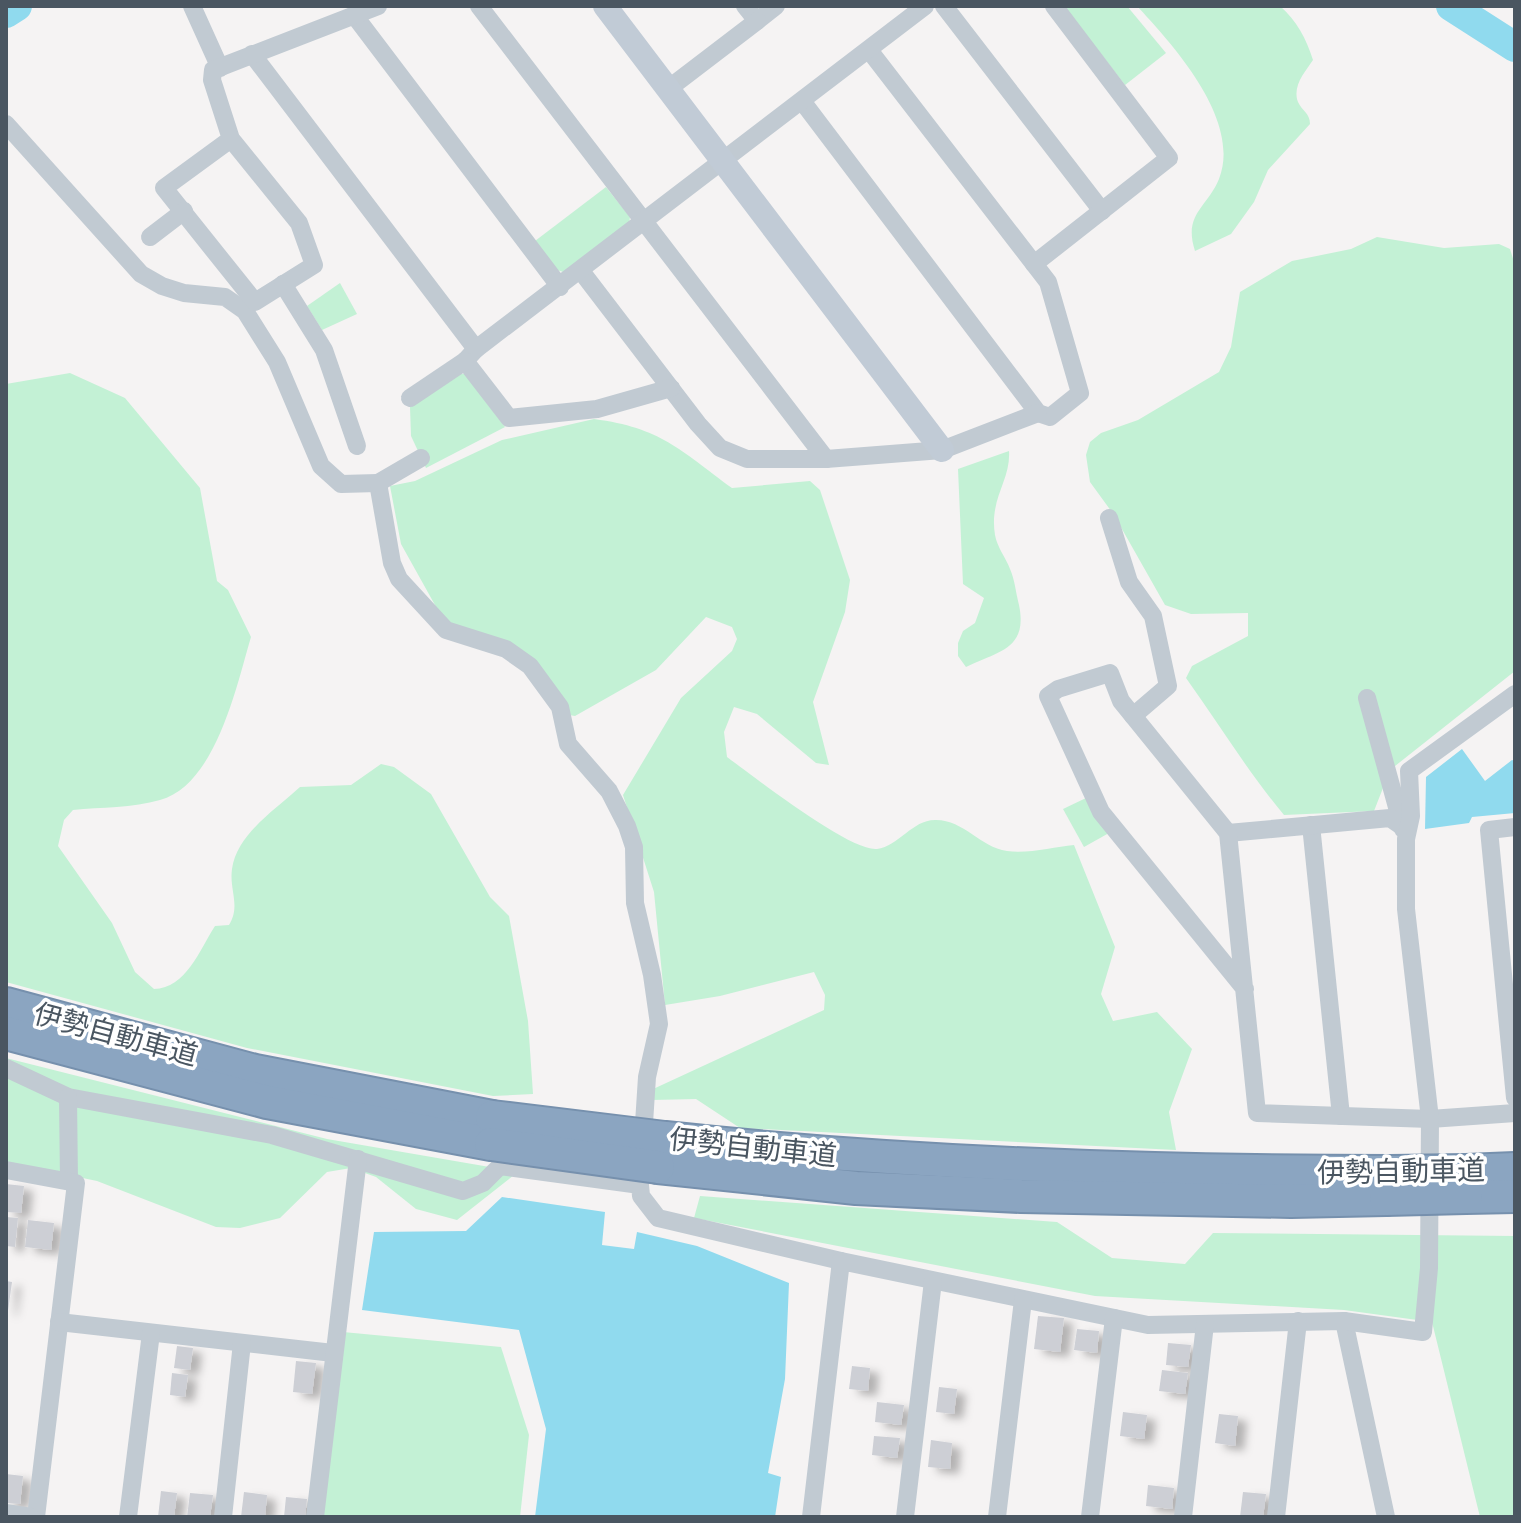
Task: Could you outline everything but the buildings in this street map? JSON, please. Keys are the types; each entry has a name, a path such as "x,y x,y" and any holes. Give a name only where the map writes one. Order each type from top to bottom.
{"highway":[{"name":"伊勢自動車道","path":"6,1004 491,1130 654,1163 856,1188 1021,1196 1291,1201 1388,1186 1466,1184 1515,1196"},
{"name":"伊勢自動車道","path":"6,1033 267,1102 491,1130"},
{"name":"伊勢自動車道","path":"1466,1184 1515,1169"}],"street":[{"path":"192,6 220,68"},
{"path":"231,139 164,188 255,302 314,265 299,223 231,139 212,80 213,70 378,6"},
{"path":"479,6 826,459"},
{"path":"605,6 942,450"},
{"path":"668,89 751,14 776,6"},
{"path":"410,398 471,355 925,6"},
{"path":"944,6 1102,211"},
{"path":"1034,264 1169,158 1054,6"},
{"path":"354,15 560,287"},
{"path":"802,101 1038,413 1050,417 1080,393 1053,292 869,50"},
{"path":"252,54 471,355 509,418 597,409 671,388"},
{"path":"6,124 141,274 173,290 199,296 218,295 236,301 277,362 321,466 341,484 378,483 421,458"},
{"path":"150,237 184,211"},
{"path":"581,271 720,448 732,454 769,461 942,450 1038,413"},
{"path":"283,284 324,350 357,446"},
{"path":"378,483 392,563 403,585 446,630 506,649 530,666 560,707 568,744 609,791 627,826 634,847 635,903 652,975 659,1024 647,1077 654,1163 641,1196 658,1218 841,1261 1148,1325 1344,1321 1423,1332 1429,1268 1430,1119 1406,909 1404,833 1367,698"},
{"path":"1109,518 1129,582 1153,616 1168,686 1133,716"},
{"path":"1245,989 1101,812 1048,696 1058,689 1110,673 1121,701 1228,833 1245,989 1257,1113 1430,1119 1515,1113"},
{"path":"1404,833 1411,816 1409,771 1515,694"},
{"path":"1228,833 1390,818 1404,833"},
{"path":"1311,825 1341,1116"},
{"path":"1515,827 1489,830 1515,1098"},
{"path":"6,1068 68,1097 272,1135 463,1191 483,1183 500,1166 654,1163"},
{"path":"68,1097 69,1181"},
{"path":"315,1517 358,1159"},
{"path":"6,1170 76,1183 34,1517 6,1513"},
{"path":"811,1517 841,1261"},
{"path":"905,1517 933,1281"},
{"path":"997,1517 1023,1300"},
{"path":"1090,1517 1114,1318"},
{"path":"1276,1517 1298,1321"},
{"path":"1344,1321 1386,1517"},
{"path":"59,1322 333,1353"},
{"path":"1183,1517 1205,1324"},
{"path":"128,1517 151,1333"},
{"path":"223,1517 242,1343"}],"green space":[{"path":"1068,6 1127,6 1166,53 1125,85 1066,9"},
{"path":"1137,6 1280,6 1300,30 1313,60 1297,90 1298,102 1309,117 1310,124 1268,170 1254,202 1231,234 1195,251 1192,238 1194,220 1219,179 1224,156 1221,133 1213,109 1185,62"},
{"path":"606,187 630,217 629,224 566,273 557,270 535,241"},
{"path":"1377,237 1444,248 1499,244 1510,249 1515,265 1515,671 1390,770 1374,811 1284,815 1186,678 1192,666 1248,636 1248,613 1191,614 1165,605 1114,515 1090,482 1086,455 1090,442 1101,433 1138,420 1219,372 1231,347 1240,292 1292,261 1351,249"},
{"path":"340,283 357,314 322,330 307,306"},
{"path":"70,373 125,398 200,488 217,581 228,590 251,637 231,705 210,754 196,775 179,791 160,800 73,810 64,820 58,846 112,923 135,972 154,989 175,982 190,966 215,926 229,925 234,911 232,869 235,856 258,824 300,787 351,785 381,764 394,767 431,794 490,897 509,916 528,1021 533,1094 493,1096 247,1048 6,982 6,384"},
{"path":"460,374 465,374 505,427 426,468 411,436 410,407"},
{"path":"594,419 636,428 668,442 732,488 810,481 820,490 850,580 845,612 813,702 829,765 816,763 757,714 734,707 724,732 727,757 802,811 864,847 885,847 920,824 936,820 955,824 997,849 1007,851 1074,845 1115,947 1101,994 1113,1021 1157,1012 1192,1049 1169,1112 1176,1150 740,1128 696,1099 652,1100 651,1090 824,1010 825,995 814,972 720,996 665,1005 654,892 623,795 681,698 732,651 737,639 732,627 706,617 656,670 575,716 569,715 544,676 460,631 440,614 401,544 390,486 415,481 502,440"},
{"path":"1009,451 994,522 996,539 1014,582 1021,620 1019,631 1015,640 1000,652 966,667 958,656 958,643 963,631 975,623 984,598 963,584 958,469"},
{"path":"1086,798 1109,833 1084,847 1063,809"},
{"path":"6,1058 327,1139 518,1172 457,1220 416,1209 376,1177 351,1168 327,1172 280,1218 240,1228 216,1227 97,1181 6,1162"},
{"path":"700,1196 1057,1222 1112,1258 1185,1264 1213,1233 1515,1236 1515,1517 1480,1517 1432,1322 1344,1310 1095,1296 694,1218"},
{"path":"343,1332 501,1347 529,1435 520,1517 322,1517"}],"water":[{"path":"1462,749 1485,781 1512,760 1515,761 1515,813 1472,817 1469,823 1425,829 1426,777"},
{"path":"502,1197 605,1212 602,1245 634,1249 637,1232 697,1246 789,1283 785,1379 768,1473 781,1477 775,1517 535,1517 546,1429 519,1330 362,1310 374,1232 466,1231"}],"waterway":[{"path":"6,13 17,6"},
{"path":"1451,6 1515,47"}]}
